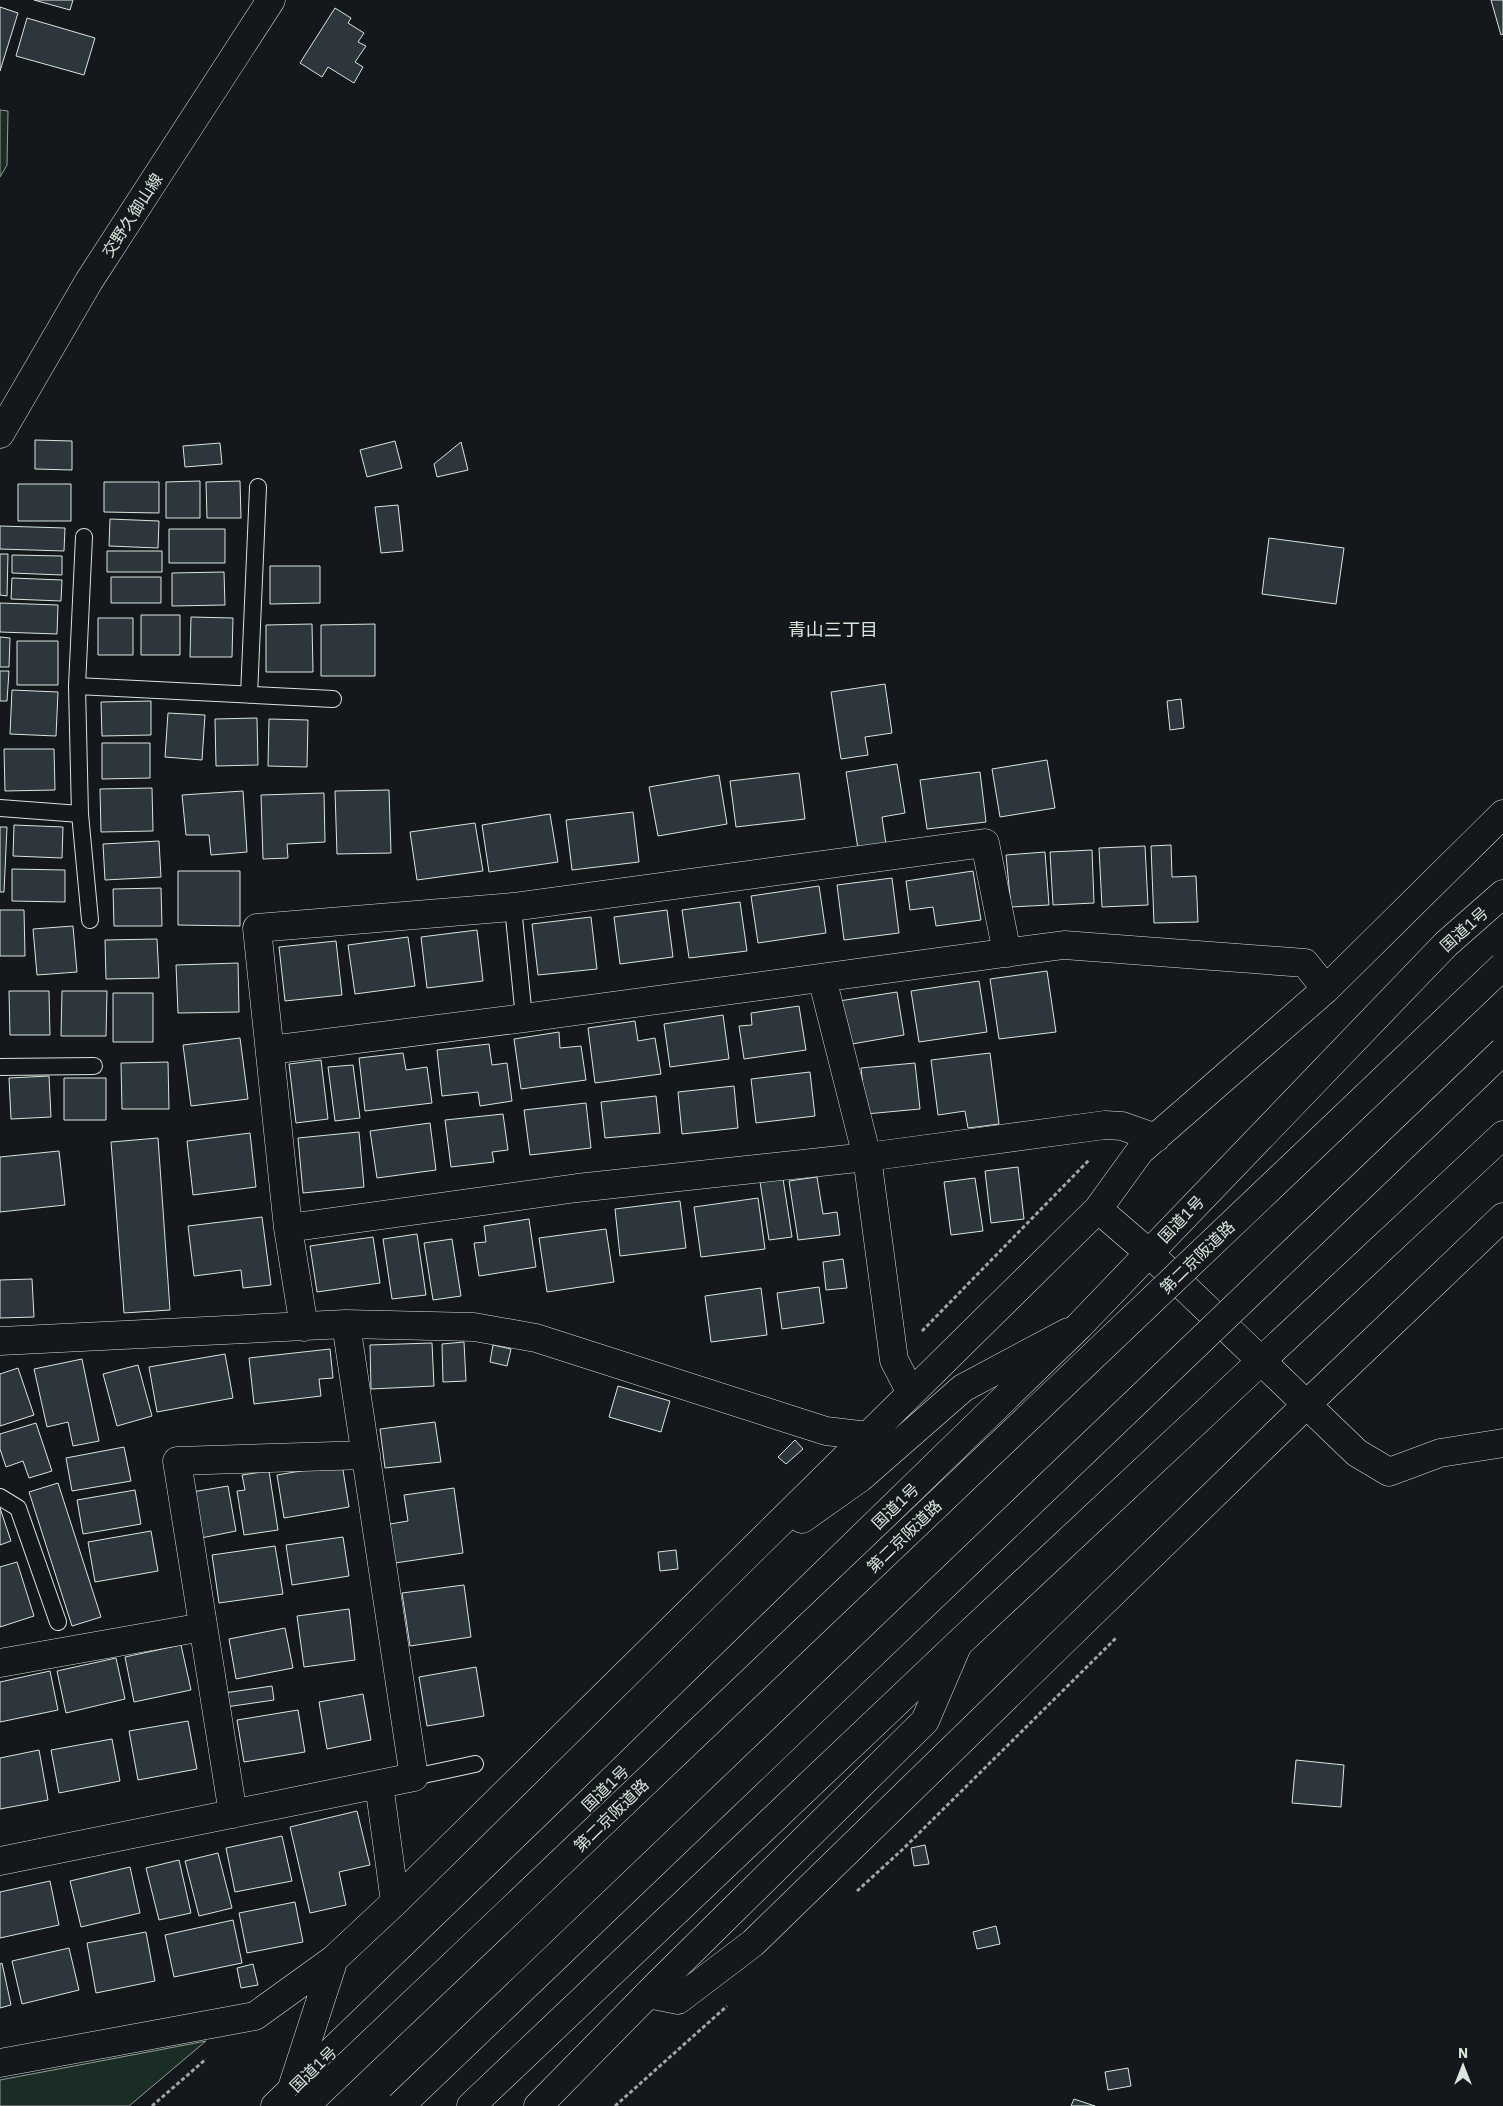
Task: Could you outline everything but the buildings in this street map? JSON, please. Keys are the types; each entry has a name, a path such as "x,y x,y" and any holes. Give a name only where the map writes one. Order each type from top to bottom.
{"main road":[{"name":"交野久御山線","path":"0,434 90,281 271,0"},
{"path":"0,2063 255,2016 334,1958 395,1902 1098,1209 1140,1151 1326,989 1503,814"},
{"path":"304,1327 288,1228 257,928 513,907 985,843 1007,953"},
{"name":"国道1号","path":"290,2101 584,1808 1079,1326 1446,944 1503,894"},
{"path":"270,1050 524,1018 1064,945 1305,963 1326,989"},
{"name":"第二京阪道路","path":"290,2101 1503,966"},
{"path":"822,978 867,1157 894,1360 911,1393"},
{"path":"400,2106 1503,1050"},
{"path":"288,1228 577,1188 867,1157 1105,1125 1122,1126 1156,1138"},
{"path":"471,2106 958,1644 1503,1135"},
{"path":"1098,1209 1149,1253 1357,1453 1389,1472 1440,1453 1503,1443"},
{"path":"648,1994 678,2000 753,1943 1306,1405 1503,1217"},
{"path":"0,1341 346,1324 474,1327 536,1338 826,1431 868,1436"},
{"path":"0,1861 414,1777 346,1324"},
{"path":"743,1559 860,1478 963,1388 1079,1326"},
{"path":"233,1814 177,1461 366,1455"},
{"path":"0,1663 203,1627"},
{"path":"538,2106 648,1994 925,1721 958,1644"},
{"path":"379,1784 395,1902"},
{"path":"290,2101 334,1958"}],"lane":[{"path":"248,695 258,486"},
{"path":"84,537 77,686 80,814 90,920"},
{"path":"77,686 333,699"},
{"path":"0,808 80,814"},
{"path":"513,907 524,1018"},
{"path":"0,1067 94,1066"},
{"path":"0,1497 18,1508 58,1622"},
{"path":"414,1777 475,1764"}],"green space":[{"path":"0,110 8,111 7,165 0,177"},
{"path":"206,2041 129,2106 0,2106 0,2080"}],"district":[{"name":"青山三丁目","path":"833,630"}]}
